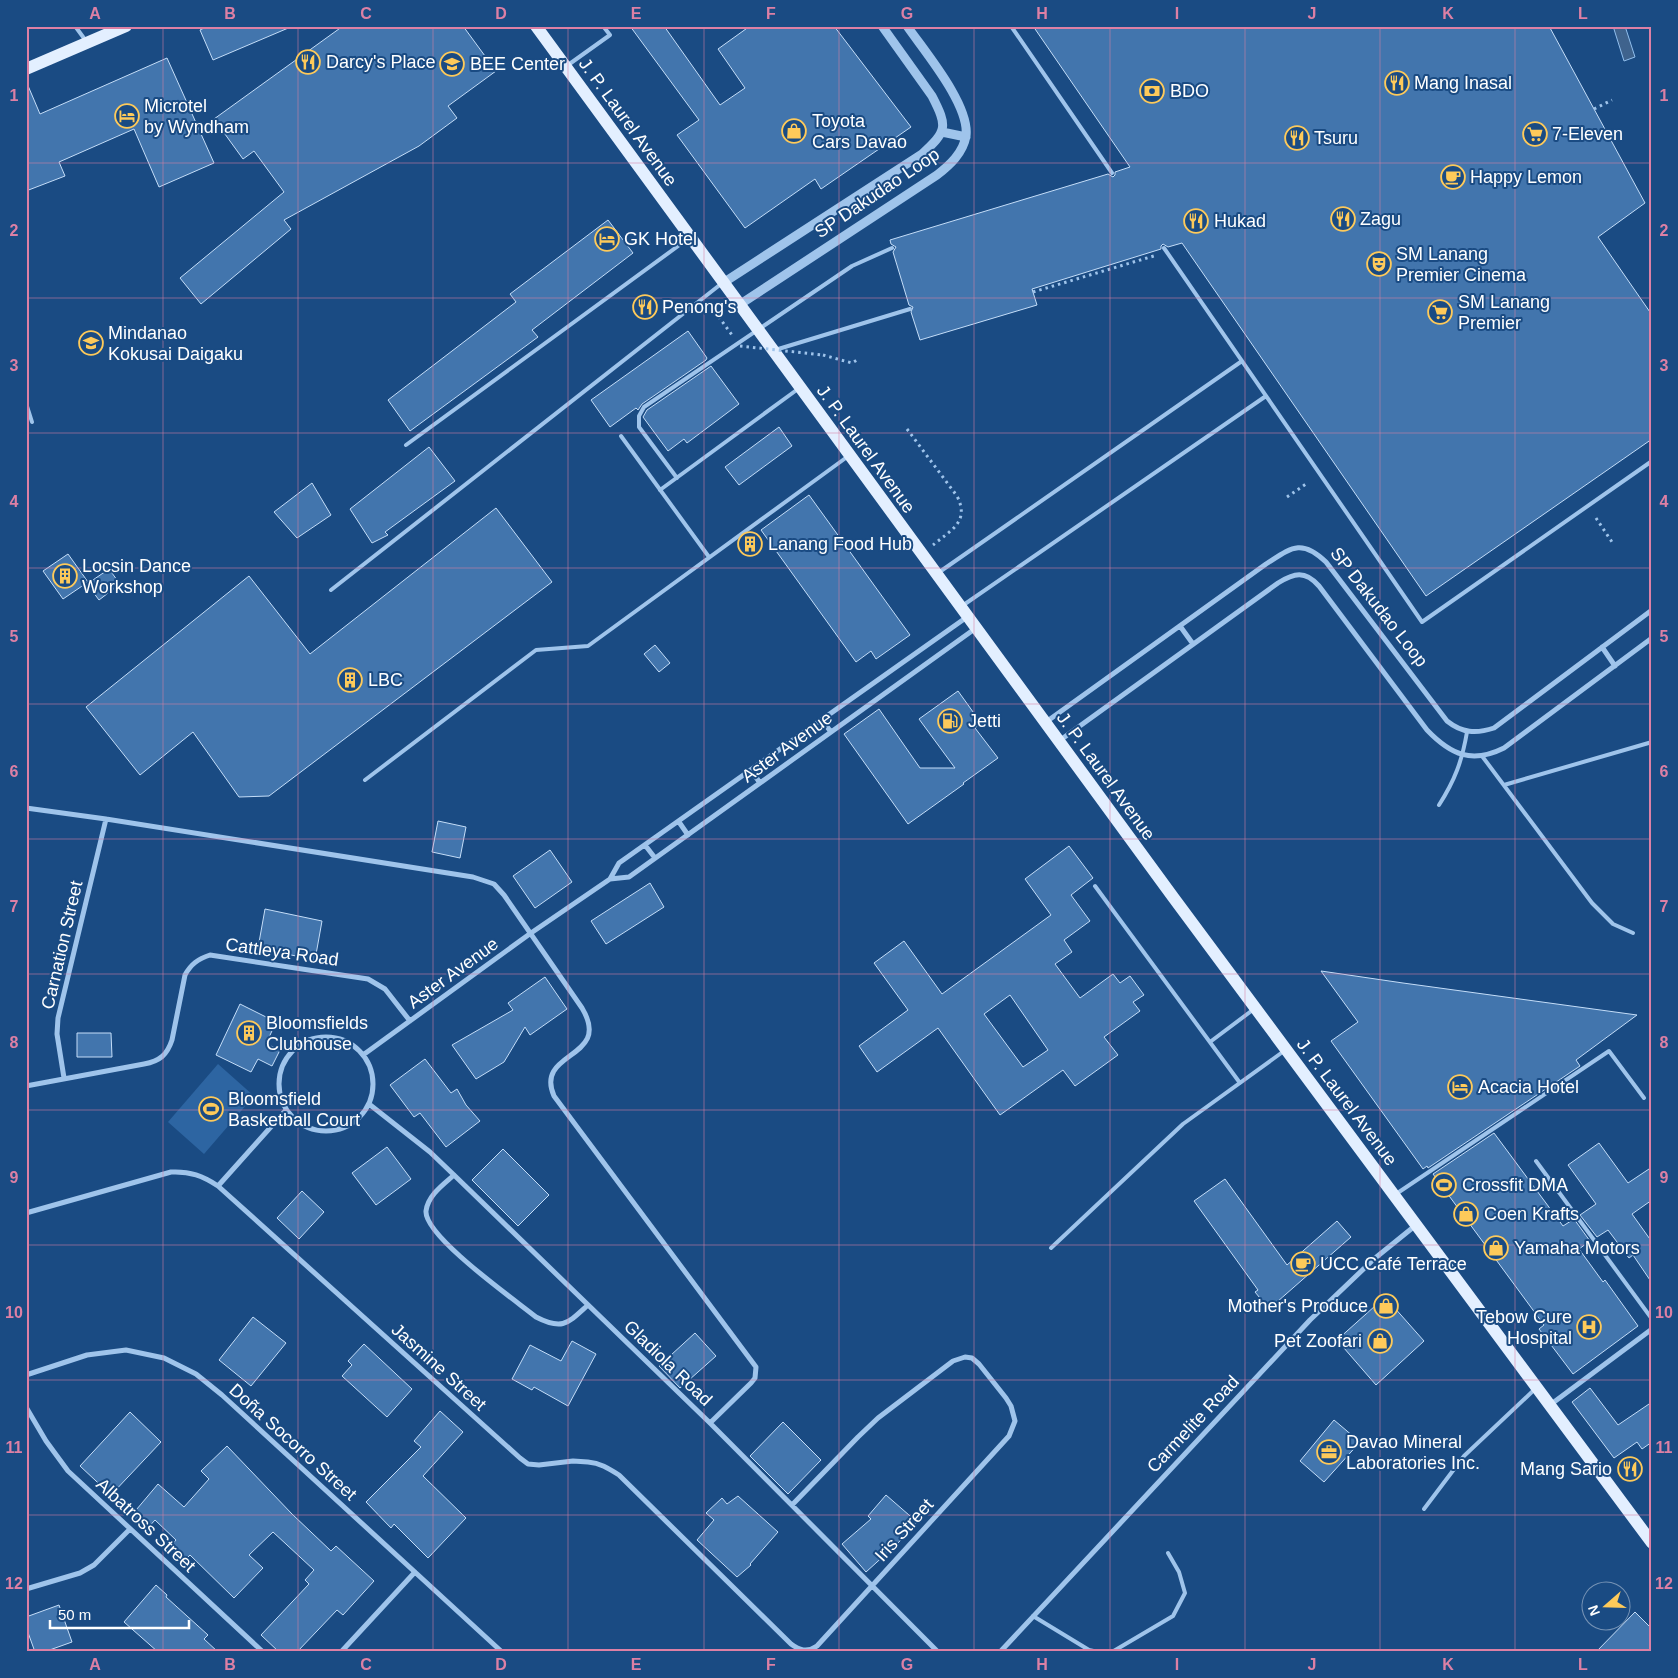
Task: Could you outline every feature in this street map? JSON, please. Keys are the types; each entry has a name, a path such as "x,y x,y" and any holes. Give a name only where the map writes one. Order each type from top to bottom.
{"main road":[{"path":"26,69 126,26"},
{"name":"J. P. Laurel Avenue","path":"536,26 1058,741 1652,1543"}],"street":[{"name":"SP Dakudao Loop","path":"723,283 922,154 939,138 942,132 942,121 932,96 882,26"},
{"path":"907,26 956,96 966,124 966,137 942,132"},
{"name":"SP Dakudao Loop","path":"739,305 937,175 957,157 966,137"},
{"name":"SP Dakudao Loop","path":"1045,723 1286,551 1296,548 1307,548 1326,562 1447,721 1455,728 1467,732"},
{"name":"SP Dakudao Loop","path":"1058,741 1288,576 1304,575 1312,578 1427,730 1438,742 1451,751 1464,755 1482,756 1504,748 1652,638"},
{"path":"1467,732 1482,732 1494,728 1652,610"},
{"name":"Aster Avenue","path":"363,1055 531,933 610,879 619,863 822,720 964,612"},
{"path":"1180,626 1193,644"},
{"name":"Aster Avenue","path":"610,879 629,877 976,628"},
{"path":"1602,648 1615,666"},
{"path":"822,720 830,732"},
{"path":"751,770 760,783"},
{"path":"26,808 106,819 486,880 494,884 531,933 582,1008 590,1025 590,1033 587,1040 552,1073 550,1084 554,1096 756,1367 755,1378 751,1383 710,1423"},
{"name":"Carnation Street","path":"64,1078 57,1034 58,1018 106,819"},
{"path":"679,822 688,834"},
{"path":"646,845 655,858"},
{"name":"Cattleya Road","path":"26,1086 154,1062 162,1058 169,1050 172,1040 185,975 195,961 210,955 368,979 378,983 385,989 410,1021"},
{"path":"333,1037 350,1043 363,1055 371,1070 373,1088 369,1104 351,1125 325,1132 307,1128 286,1110 279,1092 280,1072 283,1062 296,1047 313,1038 333,1037"},
{"name":"Gladiola Road","path":"369,1104 404,1130 454,1175 710,1423 938,1652"},
{"path":"218,1186 286,1110"},
{"name":"Jasmine Street","path":"26,1212 171,1172 184,1171 206,1178 218,1186 520,1458 528,1464 539,1465 580,1461 607,1466 619,1475 791,1644 796,1648 808,1650"},
{"path":"454,1175 433,1195 426,1213 436,1233 449,1246 536,1317 550,1324 561,1324 570,1321 588,1305"},
{"name":"Carmelite Road","path":"1000,1652 1310,1320 1374,1259 1416,1225"},
{"path":"1550,1405 1652,1329"},
{"name":"Doña Socorro Street","path":"26,1375 87,1355 126,1350 164,1358 196,1374 222,1395 502,1652"},
{"name":"Iris Street","path":"792,1505 878,1418 953,1360 965,1357 972,1358 979,1364 1011,1406 1015,1421 1008,1436 817,1646 808,1650"},
{"name":"Albatross Street","path":"26,1407 46,1441 68,1471 263,1652"},
{"path":"26,1589 80,1573 87,1569 107,1554 130,1529"},
{"path":"341,1652 415,1572"}],"lane":[{"path":"75,26 87,43"},
{"path":"566,66 610,35 603,26"},
{"path":"1012,26 1112,173"},
{"path":"1650,26 1652,31"},
{"path":"406,445 690,238"},
{"path":"677,478 639,427 639,416 644,407 852,266 892,248"},
{"path":"1165,250 1422,622 1652,461"},
{"path":"331,590 723,283"},
{"path":"773,351 910,309"},
{"path":"936,574 1242,361"},
{"path":"660,490 800,388"},
{"path":"964,612 1266,396"},
{"path":"26,403 32,422"},
{"path":"621,436 710,557"},
{"path":"365,780 536,650 588,646 849,456"},
{"path":"1439,805 1458,771 1464,755 1467,732"},
{"path":"1504,785 1652,742"},
{"path":"1482,756 1592,903 1613,924 1633,933"},
{"path":"1095,886 1240,1083"},
{"path":"1210,1042 1255,1008"},
{"path":"1051,1248 1183,1124 1286,1049"},
{"path":"1394,1196 1608,1051 1644,1098"},
{"path":"1536,1161 1652,1319"},
{"path":"1424,1509 1464,1456 1537,1387"},
{"path":"1112,1652 1173,1616 1185,1593 1179,1572 1168,1553"},
{"path":"1033,1616 1089,1650 1098,1652"}],"path":[{"path":"1594,109 1612,100"},
{"path":"1033,292 1165,250"},
{"path":"704,297 724,324"},
{"path":"740,346 823,354 852,363 857,360"},
{"path":"907,429 957,496 962,511 962,518 957,524 922,554"},
{"path":"1287,497 1306,484"},
{"path":"1596,518 1614,544"}],"shaded area":[{"path":"1613,26 1625,26 1635,57 1624,61"},
{"name":"Bloomsfield Basketball Court","path":"218,1064 254,1096 204,1154 168,1122"}],"building":[{"path":"208,26 293,26 213,60 200,30"},
{"path":"343,26 463,26 496,71 448,106 457,118 419,146 284,220 291,229 201,304 180,278 284,192 254,151 243,159 214,119"},
{"name":"Toyota Cars Davao","path":"630,26 664,26 720,105 745,88 718,49 750,26 834,26 911,127 821,189 815,179 745,228 677,135 699,120"},
{"name":"SM Lanang Premier","path":"1033,26 1549,26 1645,203 1598,237 1652,315 1652,439 1426,596 1182,243 1168,247 1163,244 1161,249 1032,289 1037,305 920,340 911,312 913,307 909,305 893,252 896,247 891,244 890,240 1108,174 1113,177 1115,172 1130,167"},
{"name":"Microtel by Wyndham","path":"167,58 214,163 159,187 134,129 59,162 65,176 26,191 26,81 40,114"},
{"path":"608,220 633,253 532,330 538,337 410,431 388,400 516,302 510,294"},
{"path":"688,331 707,358 706,360 642,404 638,410 636,408 610,427 591,400"},
{"path":"711,366 739,404 687,443 684,439 668,451 643,417 647,410"},
{"path":"779,427 792,446 739,485 725,467"},
{"path":"429,447 455,481 385,532 388,535 372,543 350,509"},
{"path":"312,483 331,515 297,538 274,512"},
{"path":"809,495 910,635 876,659 871,651 856,662 761,530"},
{"path":"496,508 552,582 269,796 239,797 193,732 140,775 86,707 249,576 310,654"},
{"name":"Locsin Dance Workshop","path":"68,554 88,582 63,599 43,571"},
{"path":"109,569 120,584 99,600 87,584"},
{"path":"655,645 670,663 659,672 644,654"},
{"path":"958,691 981,723 975,728 998,758 908,824 844,734 879,709 920,768 955,768 919,719"},
{"path":"438,821 466,827 460,858 432,852"},
{"path":"1069,846 1093,878 1071,895 1090,921 1064,940 1072,952 1055,964 1080,998 1113,974 1120,983 1130,976 1144,995 1133,1002 1140,1011 1104,1037 1118,1055 1075,1086 1063,1070 1000,1115 938,1028 877,1072 859,1046 908,1010 874,963 904,941 942,994 1051,915 1025,879","holes":["1010,995 1048,1050 1023,1067 984,1014"]},
{"path":"550,850 572,882 535,908 513,876"},
{"path":"650,883 664,907 606,944 591,921"},
{"path":"265,909 322,921 315,960 258,948"},
{"name":"Acacia Hotel","path":"1321,971 1637,1015 1576,1060 1580,1066 1428,1168 1427,1166 1423,1169 1331,1041 1358,1022"},
{"path":"545,977 567,1009 530,1035 525,1027 504,1062 476,1079 452,1045 513,1010 508,1003"},
{"name":"Bloomsfields Clubhouse","path":"240,1004 276,1022 266,1044 280,1050 272,1066 258,1059 251,1072 216,1055"},
{"path":"77,1033 111,1033 112,1057 77,1057"},
{"path":"425,1059 451,1093 457,1089 466,1105 480,1121 446,1147 420,1113 414,1117 390,1085"},
{"path":"1494,1133 1563,1226 1574,1219 1590,1241 1579,1249 1603,1282 1605,1280 1638,1326 1573,1374 1539,1329 1544,1325 1433,1174"},
{"path":"1599,1143 1628,1183 1652,1167 1652,1200 1632,1214 1652,1242 1652,1283 1633,1255 1629,1258 1608,1230 1597,1237 1580,1215 1596,1204 1568,1165"},
{"path":"387,1147 411,1179 376,1205 352,1173"},
{"path":"503,1149 549,1195 518,1226 472,1180"},
{"path":"1225,1179 1287,1265 1337,1221 1351,1237 1269,1309 1255,1292 1258,1290 1194,1201"},
{"path":"302,1191 324,1212 299,1239 277,1218"},
{"name":"Pet Zoofari","path":"1385,1297 1424,1341 1376,1385 1337,1340"},
{"path":"253,1317 286,1343 251,1386 219,1360"},
{"path":"695,1333 716,1356 680,1388 659,1366"},
{"path":"572,1341 596,1354 568,1406 534,1387 532,1390 512,1379 530,1345 561,1361"},
{"path":"364,1344 412,1389 387,1417 342,1376 352,1365 348,1361"},
{"path":"1590,1388 1618,1425 1652,1402 1652,1442 1642,1449 1637,1442 1614,1458 1572,1402"},
{"path":"440,1411 463,1432 423,1476 466,1518 428,1558 394,1524 391,1528 366,1502 421,1447 414,1441"},
{"path":"130,1412 161,1442 111,1495 80,1466"},
{"path":"1334,1420 1360,1442 1324,1482 1300,1461"},
{"path":"783,1422 821,1460 788,1494 750,1456"},
{"path":"227,1446 292,1514 331,1551 336,1546 374,1581 343,1615 337,1610 297,1652 279,1652 261,1635 309,1584 305,1580 314,1570 273,1532 249,1555 263,1568 234,1598 190,1555 184,1561 170,1547 176,1540 155,1520 146,1530 131,1516 158,1484 184,1507 209,1479 201,1471"},
{"path":"886,1495 917,1522 898,1543 866,1572 842,1544 871,1519 868,1516"},
{"path":"738,1496 778,1532 751,1565 737,1577 697,1540 714,1520 706,1513 722,1498 727,1504"},
{"path":"156,1585 167,1595 166,1597 208,1635 204,1639 218,1652 158,1652 124,1622"},
{"path":"59,1605 72,1642 44,1652 35,1652 26,1627 26,1617"},
{"path":"1635,1612 1652,1629 1652,1652 1596,1652 1617,1630 1630,1630 1630,1617"}],"place":[{"name":"Darcy's Place","path":"308,62"},
{"name":"BEE Center","path":"452,64"},
{"name":"Mang Inasal","path":"1397,83"},
{"name":"BDO","path":"1152,91"},
{"name":"Microtel by Wyndham","path":"127,116"},
{"name":"Toyota Cars Davao","path":"794,131"},
{"name":"7-Eleven","path":"1535,134"},
{"name":"Tsuru","path":"1297,138"},
{"name":"Happy Lemon","path":"1453,177"},
{"name":"Zagu","path":"1343,219"},
{"name":"Hukad","path":"1196,221"},
{"name":"GK Hotel","path":"607,239"},
{"name":"SM Lanang Premier Cinema","path":"1379,264"},
{"name":"Penong's","path":"645,307"},
{"name":"SM Lanang Premier","path":"1440,312"},
{"name":"Mindanao Kokusai Daigaku","path":"91,343"},
{"name":"Lanang Food Hub","path":"750,544"},
{"name":"Locsin Dance Workshop","path":"65,576"},
{"name":"LBC","path":"350,680"},
{"name":"Jetti","path":"950,721"},
{"name":"Bloomsfields Clubhouse","path":"249,1033"},
{"name":"Acacia Hotel","path":"1460,1087"},
{"name":"Bloomsfield Basketball Court","path":"211,1109"},
{"name":"Crossfit DMA","path":"1444,1185"},
{"name":"Coen Krafts","path":"1466,1214"},
{"name":"Yamaha Motors","path":"1496,1248"},
{"name":"UCC Café Terrace","path":"1303,1264"},
{"name":"Mother's Produce","path":"1386,1306"},
{"name":"Tebow Cure Hospital","path":"1589,1327"},
{"name":"Pet Zoofari","path":"1380,1341"},
{"name":"Davao Mineral Laboratories Inc.","path":"1329,1452"},
{"name":"Mang Sario","path":"1630,1469"}]}
